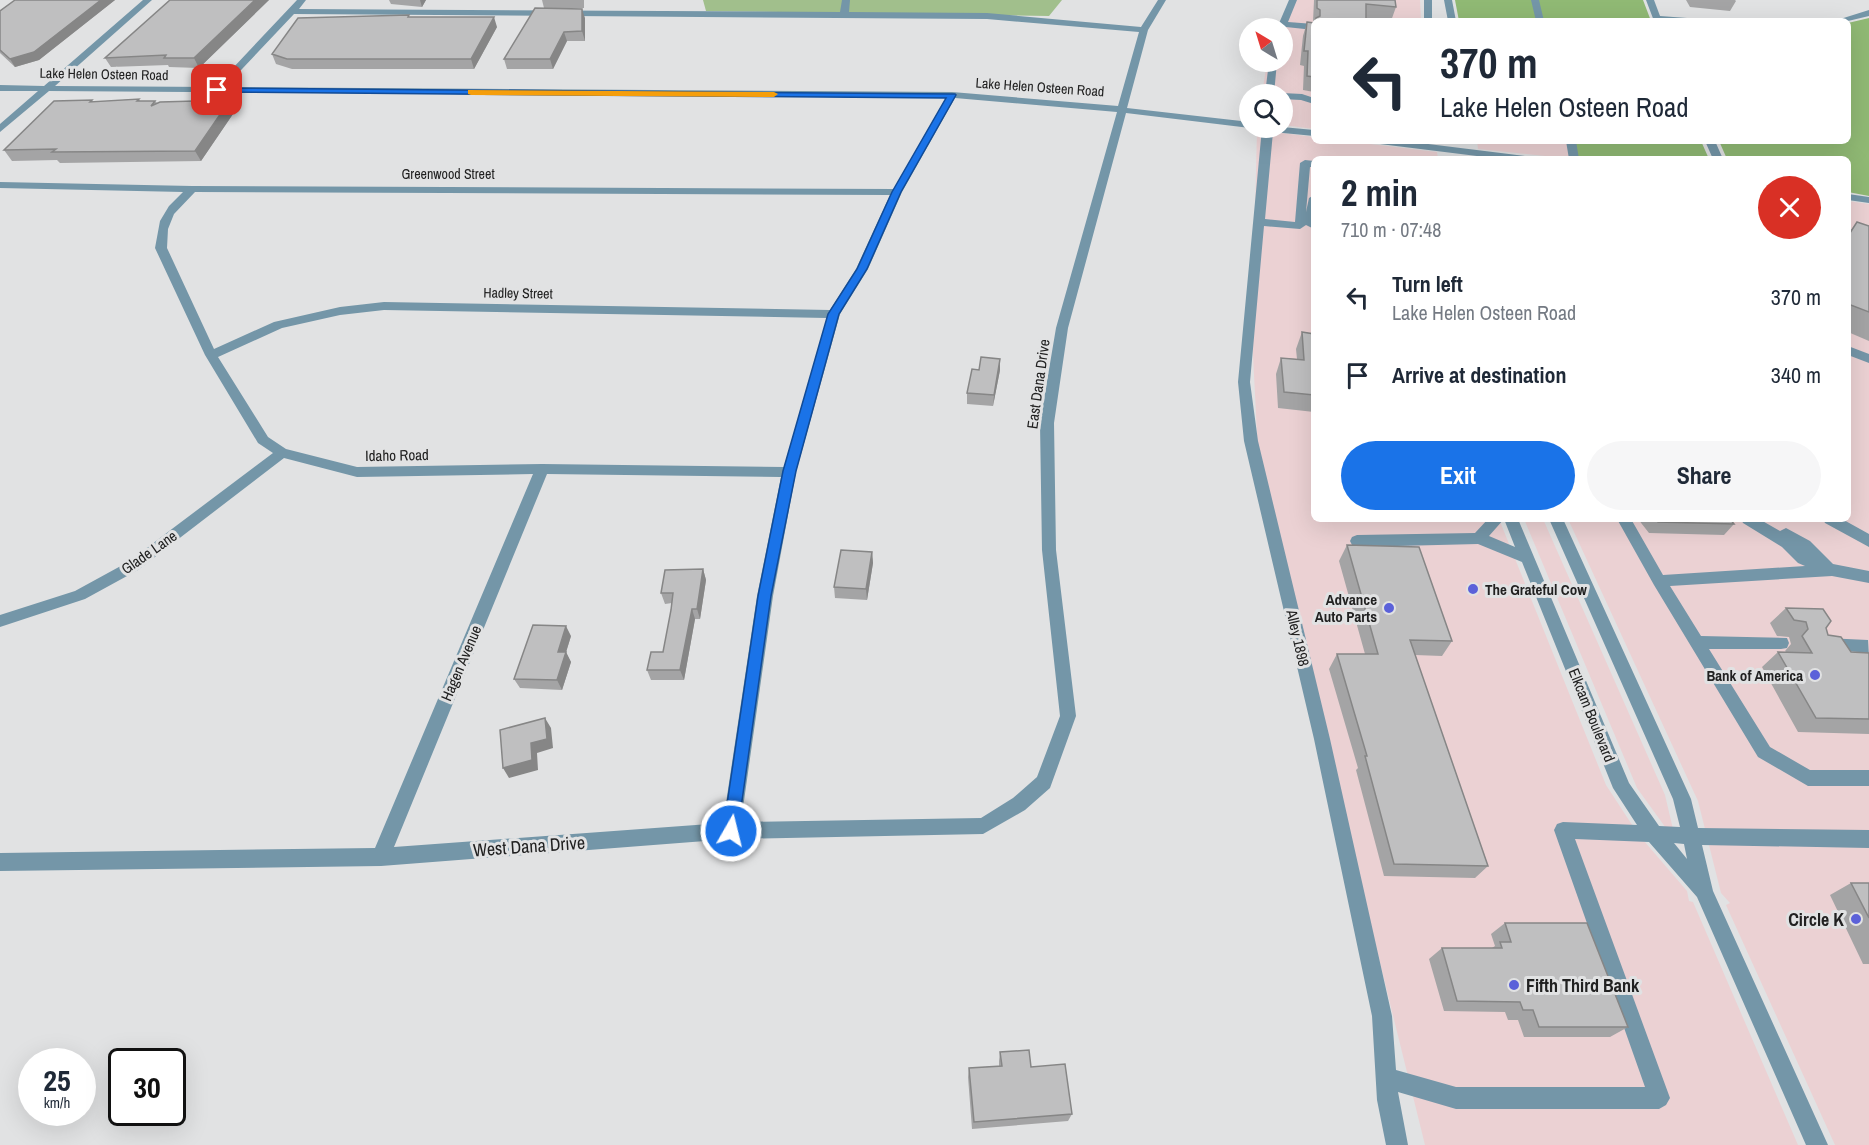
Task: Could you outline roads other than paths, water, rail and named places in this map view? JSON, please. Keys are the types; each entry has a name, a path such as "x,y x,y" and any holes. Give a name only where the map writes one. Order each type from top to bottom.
{"street":[{"path":"0,129 148,0"},
{"path":"217,90 302,0"},
{"path":"444,13 454,0"},
{"path":"602,14 609,0"},
{"path":"844,15 846,0"},
{"name":"East Dana Drive","path":"1044,782 1068,716 1048,550 1047,423 1062,328 1144,30 1162,0"},
{"path":"1285,18 1293,0"},
{"path":"1428,0 1428,18"},
{"path":"1448,0 1451,18"},
{"path":"1535,0 1539,18"},
{"path":"1650,0 1657,18"},
{"path":"291,11 602,14 763,11 844,15 987,16 1041,19 1144,30"},
{"path":"1850,18 1869,13"},
{"path":"1293,26 1311,27"},
{"name":"Lake Helen Osteen Road","path":"0,88 952,95 1122,108 1239,124"},
{"path":"731,831 765,596 789,471 834,314 862,269 897,192 952,95"},
{"path":"1293,97 1311,100"},
{"path":"1293,131 1311,133"},
{"name":"Alley 1898","path":"1267,138 1244,382 1251,441 1322,739 1380,1004 1388,1100 1397,1145"},
{"path":"1402,144 1504,156"},
{"path":"1300,226 1305,163 1311,165"},
{"name":"Greenwood Street","path":"0,185 192,189 897,192"},
{"name":"Idaho Road","path":"192,189 174,206 160,230 161,248 211,355 263,440 282,453 357,472 542,469 789,471"},
{"path":"1851,197 1869,200"},
{"path":"1260,222 1300,226 1311,231"},
{"name":"Hadley Street","path":"211,355 278,325 340,310 384,306 834,314"},
{"path":"1851,351 1869,358"},
{"name":"Glade Lane","path":"0,621 80,595 133,566 282,453"},
{"name":"Hagen Avenue","path":"381,857 542,469"},
{"path":"1479,538 1494,522"},
{"name":"Elkcam Boulevard","path":"1512,522 1622,788 1653,833 1704,892"},
{"name":"Elkcam Boulevard","path":"1557,522 1682,799 1704,892 1817,1145"},
{"path":"1626,522 1659,581 1764,752 1808,778 1869,778"},
{"path":"1753,522 1788,543 1803,559 1832,570 1869,577"},
{"path":"1768,522 1804,545 1832,570"},
{"path":"1835,522 1869,541"},
{"path":"1357,541 1479,538 1528,559"},
{"path":"1659,581 1832,570"},
{"path":"1697,642 1781,643"},
{"path":"1818,644 1862,645 1869,650"},
{"name":"West Dana Drive","path":"0,862 381,857 731,831 983,826 1020,804 1044,782"},
{"path":"1387,1078 1456,1098 1659,1098 1563,831 1691,834 1740,838 1869,838"}],"place":[{"name":"The Grateful Cow","path":"1473,589"},
{"name":"Advance Auto Parts","path":"1389,608"},
{"name":"Bank of America","path":"1815,675"},
{"name":"Circle K","path":"1856,919"},
{"name":"Fifth Third Bank","path":"1514,985"}]}
